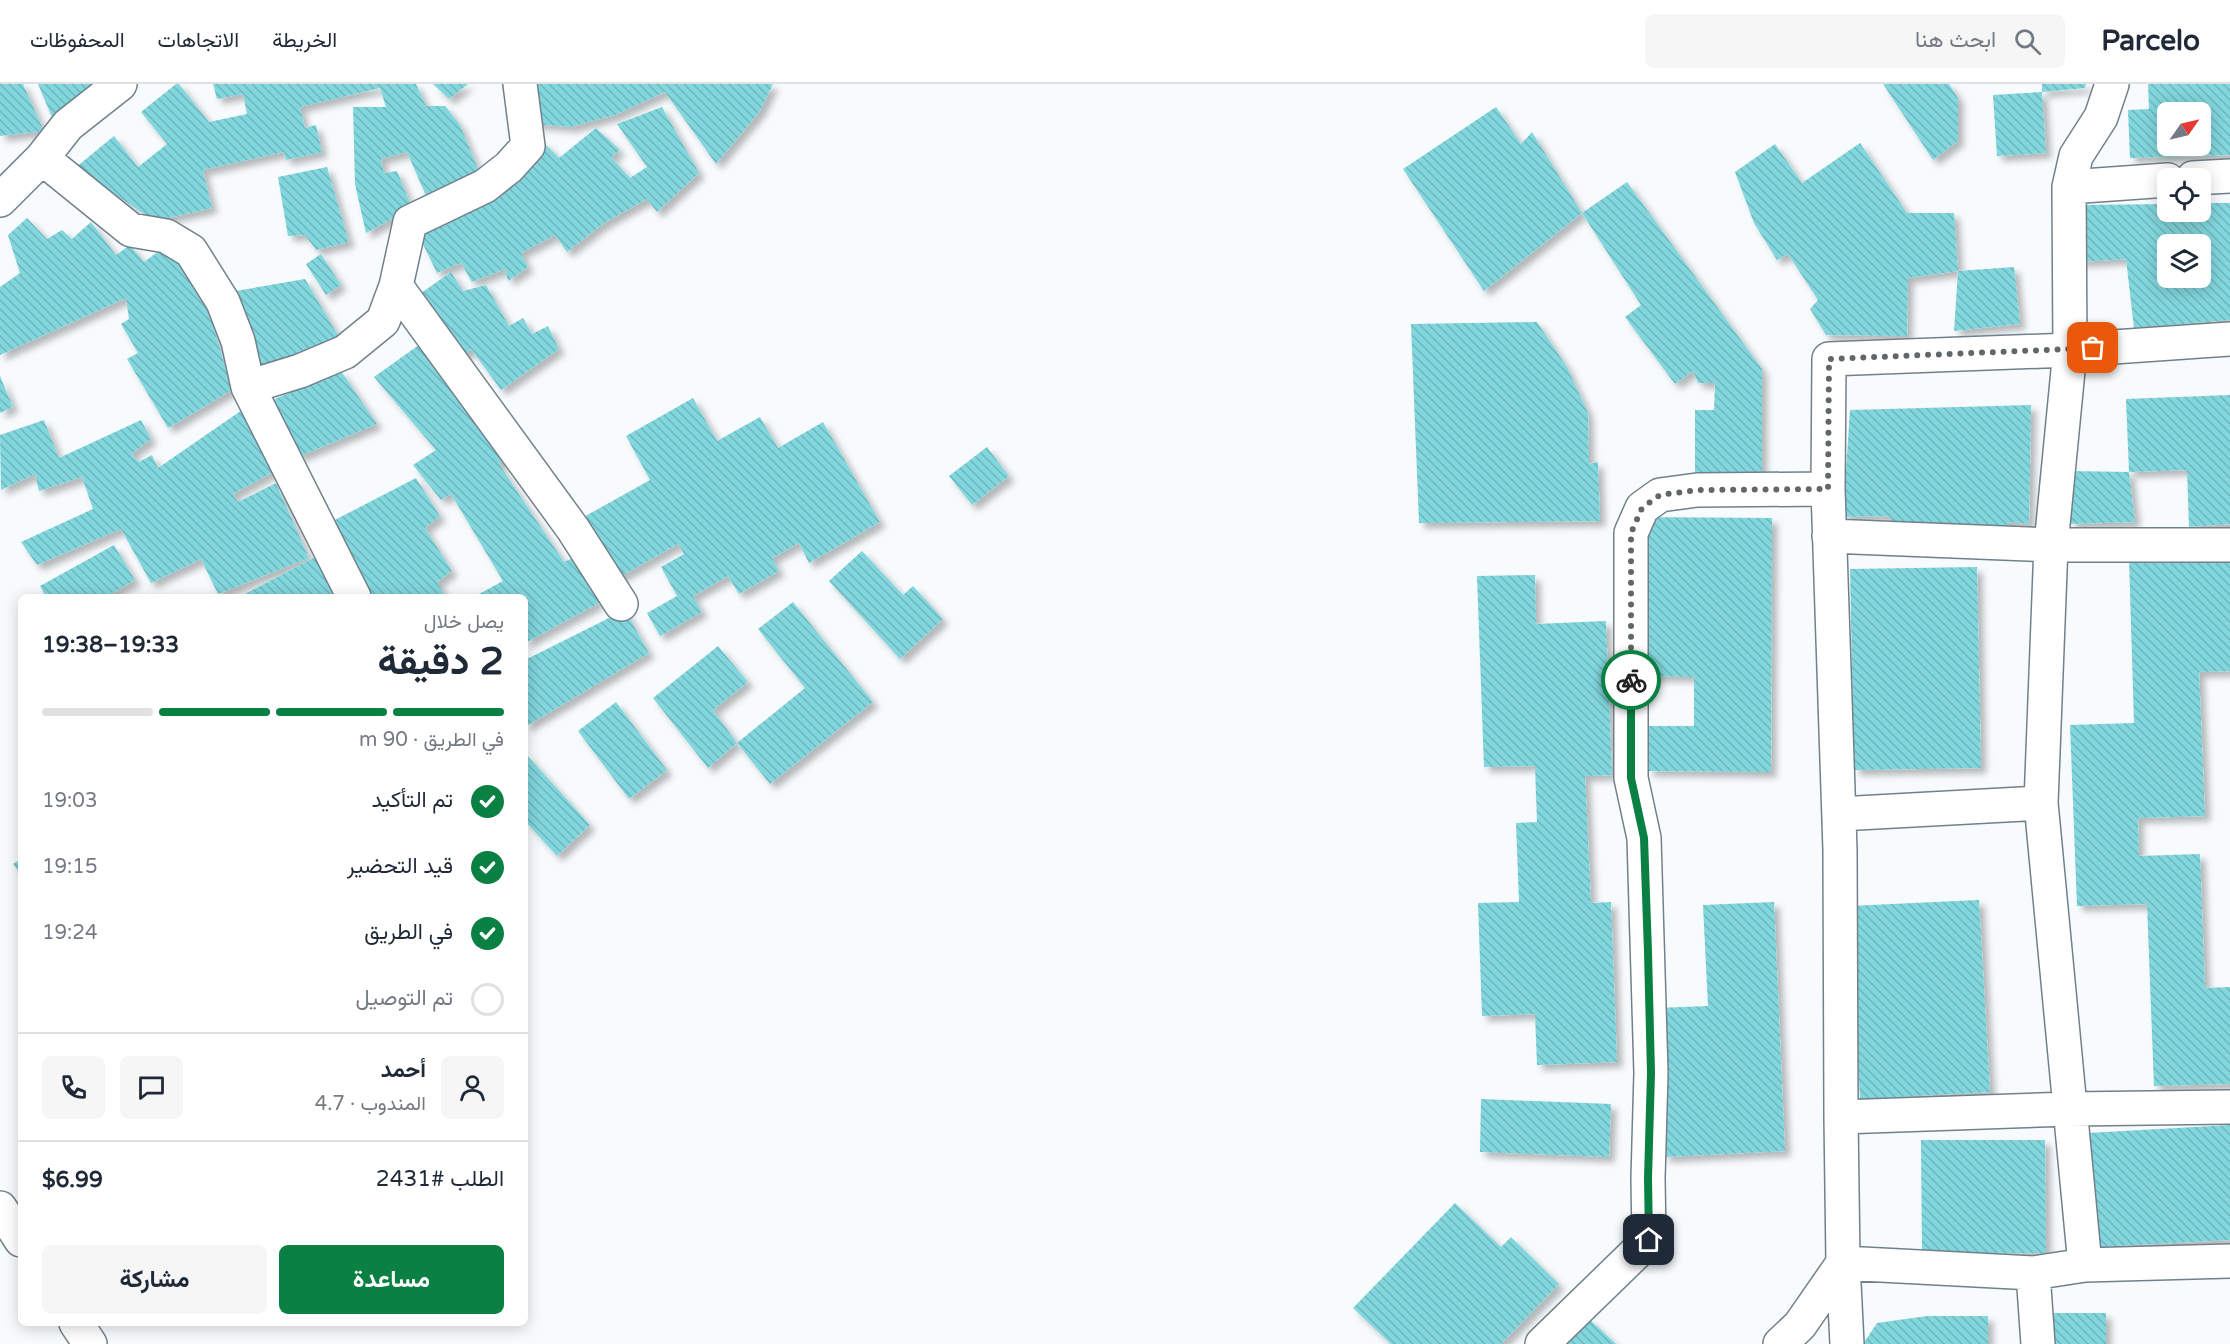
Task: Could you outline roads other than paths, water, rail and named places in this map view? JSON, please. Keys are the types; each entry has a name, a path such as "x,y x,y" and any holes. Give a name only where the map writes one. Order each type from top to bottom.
{"street":[{"path":"0,200 42,158 68,125 120,84"},
{"path":"248,387 300,371 345,352 383,321 396,286 410,222 485,186 528,146 520,84"},
{"path":"2085,1265 2041,803 2051,545 2070,350 2069,187 2076,156 2101,117 2112,84"},
{"path":"42,158 131,230 166,237 191,251 223,303 238,341 248,387 352,594"},
{"path":"2211,177 2230,176"},
{"path":"2069,187 2157,181"},
{"path":"396,286 573,529 621,604"},
{"path":"1847,1344 1843,1263 1839,814 1828,489 1829,359 2070,350 2230,339"},
{"path":"1542,1344 1649,1240 1651,1073 1644,838 1631,778 1631,533 1642,508 1660,495 1697,490 1828,489"},
{"path":"1829,536 2051,545 2230,545"},
{"path":"1839,814 2041,803"},
{"path":"1841,1117 2069,1109 2230,1107"},
{"path":"0,1208 18,1235"},
{"path":"1843,1263 2033,1274 2085,1265 2230,1261"},
{"path":"1780,1344 1800,1325 1843,1263"},
{"path":"2033,1274 2038,1344"},
{"path":"78,1326 90,1344"}]}
